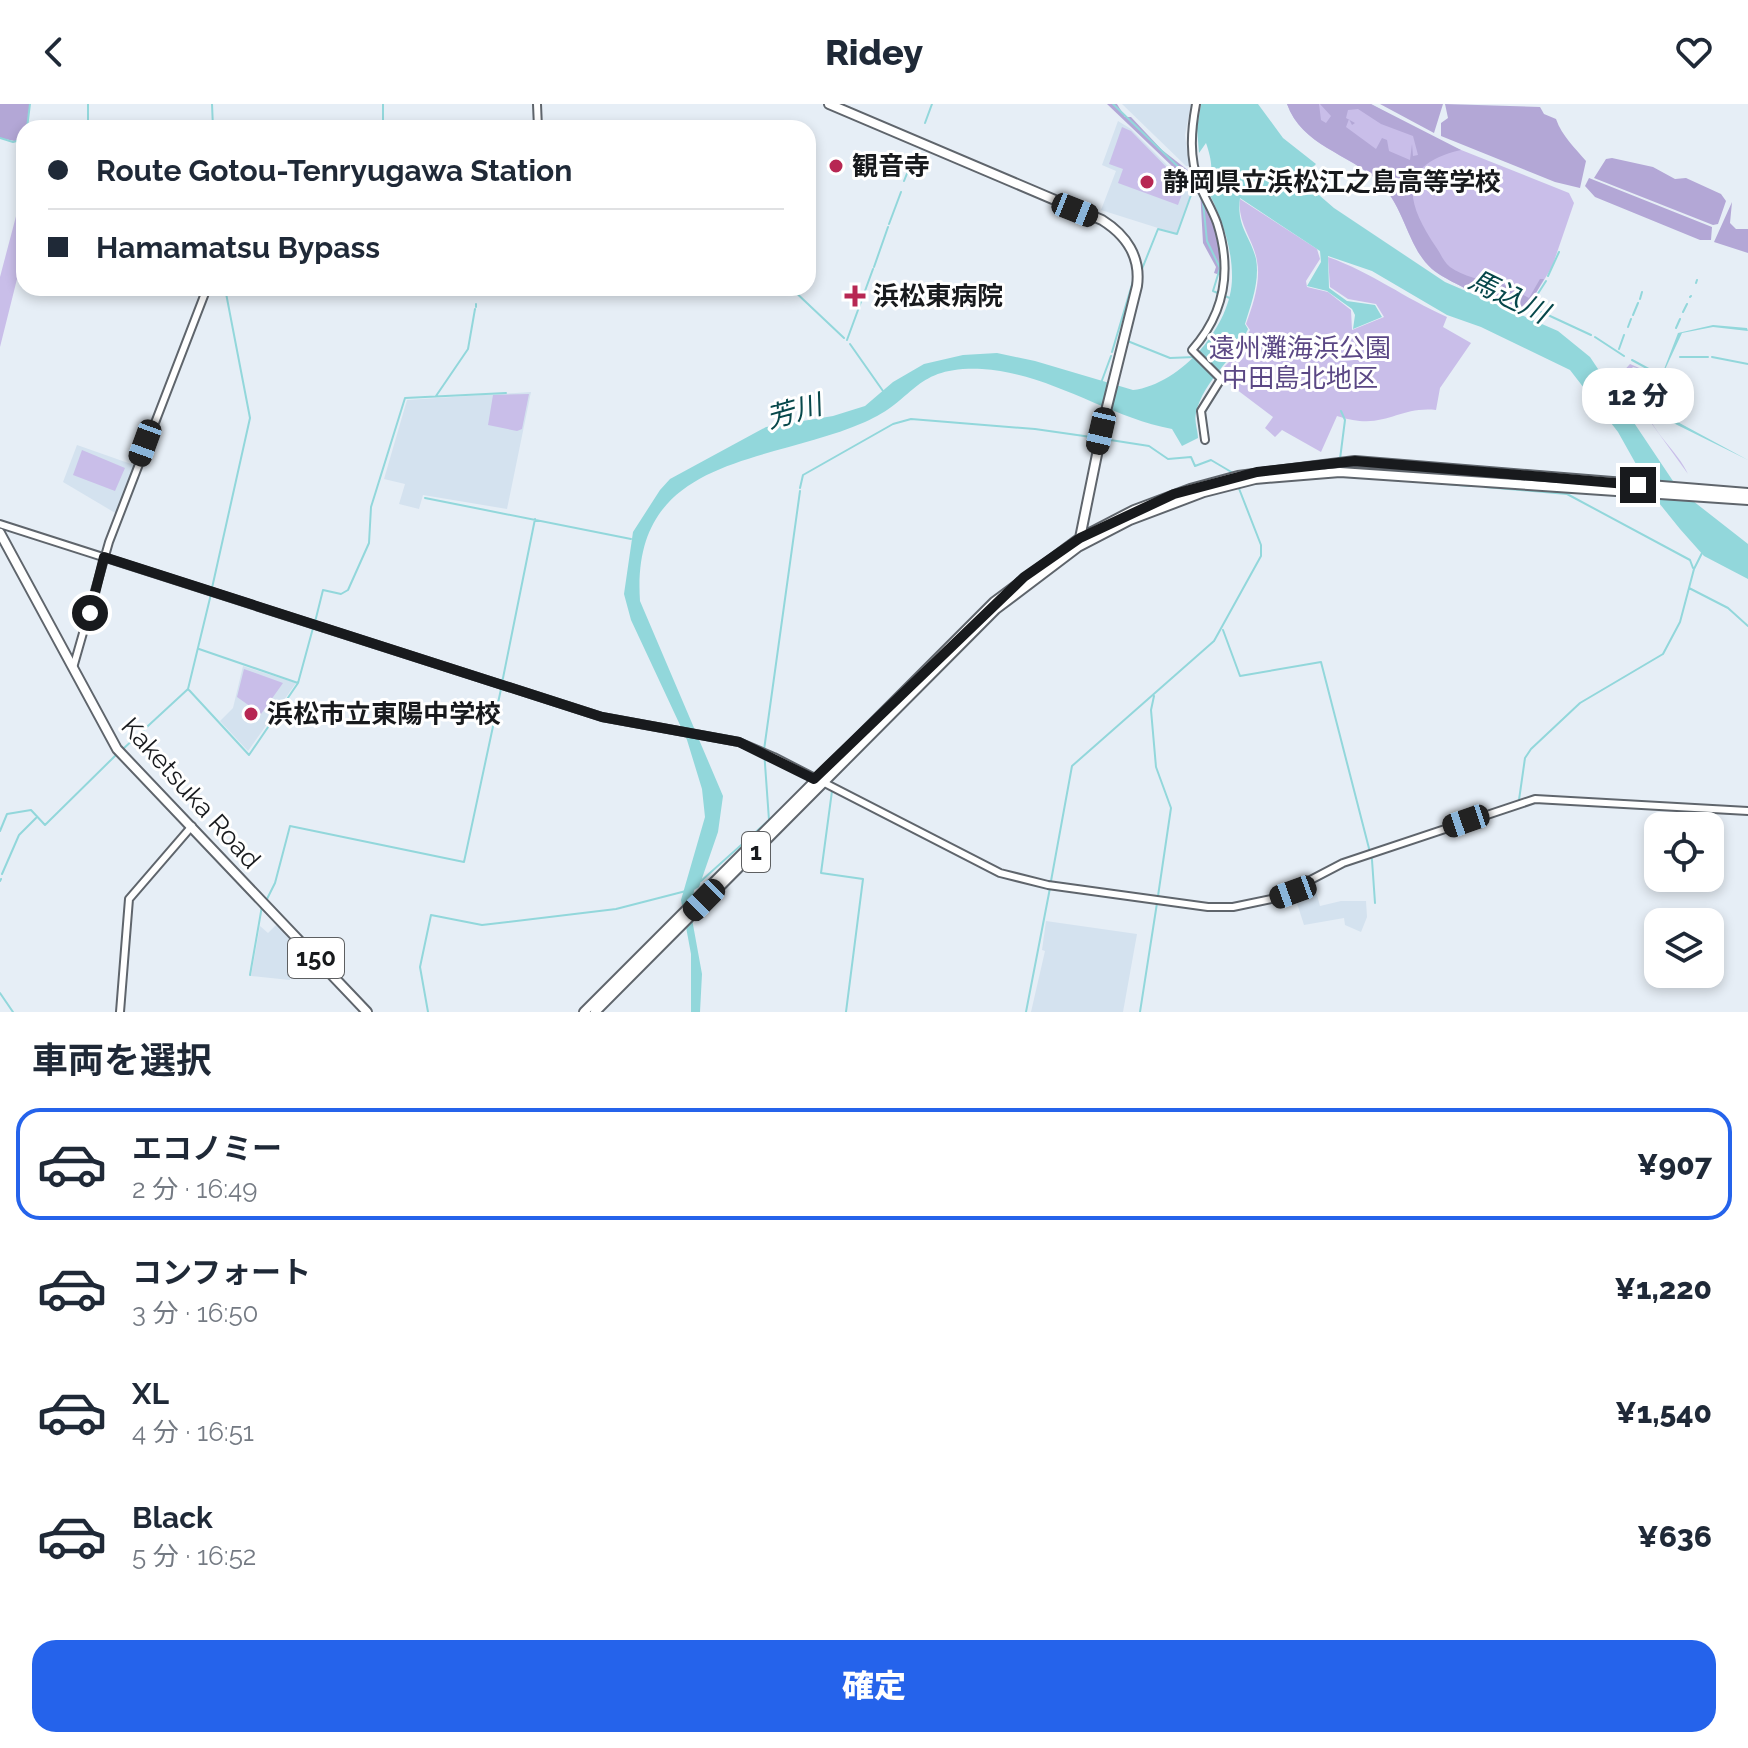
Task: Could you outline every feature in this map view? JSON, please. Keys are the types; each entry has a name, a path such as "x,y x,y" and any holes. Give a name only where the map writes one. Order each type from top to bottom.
{"highway":[{"path":"829,104 1102,220 1120,234 1134,255 1138,280 1077,544"},
{"path":"1392,462 1546,486"},
{"name":"1","path":"704,896 739,857 822,785 994,602 1077,544 1157,500 1315,464 1392,462 1748,500"},
{"name":"1","path":"1235,480 1340,472 1546,486 1641,488"},
{"name":"1","path":"1700,493 1748,493"},
{"name":"Kaketsuka Road","path":"0,526 119,752 367,1012"},
{"name":"1","path":"584,1012 868,742 996,609 1077,544"},
{"name":"1","path":"595,1012 673,927"}],"main road":[{"path":"1196,104 1191,136 1193,161 1199,184 1218,226 1226,280 1211,323 1192,350 1221,379 1199,416 1205,440"},
{"path":"73,668 104,557 204,296"},
{"path":"0,526 600,716 751,746 822,785 1007,876 1208,907 1233,907 1276,898 1314,882 1343,863 1535,799 1748,811"},
{"path":"120,1012 127,904 192,826"}],"shaded area":[{"path":"0,104 30,104 28,120 16,120 16,141 0,138"},
{"path":"1107,104 1117,104 1125,117 1131,117 1162,150 1194,175 1197,183 1194,187"},
{"path":"1122,104 1191,104 1185,135 1189,166 1186,166"},
{"path":"1287,104 1319,104 1321,120 1326,123 1331,116 1320,104 1371,104 1461,150 1425,165 1417,176 1413,188 1418,215 1444,260 1455,270 1473,278 1504,284 1529,298 1540,279 1544,279 1525,311 1477,294 1432,269 1417,249 1394,202 1378,181 1314,139 1294,118","holes":["1358,109 1381,124 1413,136 1418,155 1413,156 1412,144 1410,160 1389,151 1387,140 1382,138 1376,149 1346,127 1349,120 1346,118 1348,110"]},
{"path":"1380,104 1443,104 1434,133"},
{"path":"1445,104 1540,107 1544,114 1556,119 1565,136 1586,161 1580,188 1555,182 1441,136 1441,123 1448,118"},
{"name":"静岡県立浜松江之島高等学校","path":"1118,121 1131,129 1192,190 1177,234 1101,210 1116,171 1102,165"},
{"path":"1606,159 1653,167 1675,179 1686,178 1721,194 1726,201 1718,224 1713,225 1594,178"},
{"path":"1589,178 1712,227 1711,240 1700,240 1595,197 1585,186"},
{"path":"1200,189 1219,241 1220,275 1214,273 1216,267 1203,243"},
{"path":"1732,202 1730,223 1736,229 1748,229 1748,253 1714,242"},
{"path":"531,392 507,509 423,495 419,509 399,504 405,484 384,479 407,400"},
{"path":"77,445 134,465 117,514 63,482"},
{"name":"浜松市立東陽中学校","path":"243,666 296,683 248,751 220,721 233,708"},
{"path":"1314,884 1320,906 1341,901 1366,901 1367,917 1361,932 1345,925 1344,918 1304,925 1294,894"},
{"path":"1046,921 1137,934 1123,1012 1031,1012 1045,951 1042,950"},
{"path":"279,922 297,941 293,952 299,960 292,965 290,980 251,976 260,926 268,933"}],"green space":[{"path":"1287,104 1371,104 1436,140 1569,193 1574,203 1552,267 1525,311 1477,294 1432,269 1417,249 1387,191 1366,171 1303,130"},
{"path":"1122,127 1131,131 1185,186 1178,205 1118,183 1123,169 1109,164"},
{"name":"遠州灘海浜公園 中田島北地区","path":"1240,199 1317,249 1320,259 1306,281 1307,287 1328,292 1351,310 1352,330 1384,317 1376,304 1348,299 1330,287 1328,257 1360,270 1447,317 1443,327 1471,343 1440,388 1436,410 1367,421 1337,416 1321,452 1282,430 1275,437 1265,428 1273,417 1224,380 1227,374 1222,369 1238,353 1250,330 1246,324 1257,285 1257,261 1243,224"},
{"path":"16,216 16,283 0,347 0,277"},
{"path":"1630,364 1644,370 1633,367 1624,376 1630,384 1647,392 1647,413 1688,474 1618,377"},
{"path":"529,394 522,429 517,431 488,425 493,395"},
{"path":"82,450 125,468 115,491 73,475"},
{"path":"244,669 283,683 261,714 237,697"}],"water":[{"path":"1201,104 1258,104 1283,138 1316,164 1305,175 1312,189 1334,208 1445,282 1558,331 1590,357 1679,490 1748,544 1748,579 1704,556 1680,529 1655,498 1618,432 1570,370 1481,327 1447,315 1372,271 1328,256 1329,288 1347,301 1375,305 1382,317 1353,329 1355,315 1352,309 1327,291 1307,286 1321,262 1320,251 1240,198 1240,217 1257,267 1245,324 1248,329 1200,401 1196,416 1198,438 1182,446 1172,429 1124,415 1055,386 1007,372 959,370 928,379 865,422 712,472 681,491 657,517 643,553 640,601 723,796 718,832 699,887 694,890 692,919 702,974 700,1012 691,1012 691,954 681,900 705,817 702,789 687,740 631,620 624,594 633,532 670,479 766,427 833,416 865,406 893,382 924,364 963,355 997,353 1133,390 1151,385 1186,364 1214,332 1224,313 1232,276 1224,230 1206,187 1211,160 1206,143 1199,153 1197,128"},
{"path":"1713,325 1747,328 1748,331 1713,327 1682,333 1648,406 1748,460 1649,411 1644,402 1648,391 1633,383 1638,378 1640,384 1650,389 1661,377 1678,333"}],"waterway":[{"path":"28,120 30,104"},
{"path":"88,104 88,120"},
{"path":"212,104 213,120"},
{"path":"383,104 383,120"},
{"path":"925,123 932,104"},
{"path":"1113,104 1195,183 1203,202 1207,241 1220,268 1213,291 1232,299"},
{"path":"0,138 16,141"},
{"path":"904,181 908,171"},
{"path":"1140,274 1158,229 1177,234 1195,184"},
{"path":"889,224 901,192"},
{"path":"874,267 888,227"},
{"path":"1548,276 1559,252"},
{"path":"847,340 873,269"},
{"path":"1112,352 1133,281"},
{"name":"馬込川","path":"1530,306 1546,281"},
{"path":"1640,299 1642,292"},
{"path":"212,588 250,418 227,296"},
{"path":"799,296 844,338"},
{"path":"1633,315 1638,303"},
{"path":"1683,312 1687,304"},
{"path":"436,396 468,349 475,309"},
{"name":"馬込川","path":"1535,309 1591,335"},
{"path":"1628,327 1631,319"},
{"path":"1676,328 1680,319"},
{"path":"1619,349 1624,335"},
{"path":"1595,337 1624,356"},
{"path":"1125,340 1170,358 1195,357"},
{"path":"850,344 883,391"},
{"path":"1101,383 1111,356"},
{"path":"1680,357 1708,357"},
{"path":"1712,357 1748,364"},
{"path":"1632,360 1656,373"},
{"path":"1608,395 1620,387"},
{"path":"315,622 323,590 341,594 348,590 369,543 371,507 405,398 506,393"},
{"path":"1340,459 1345,420 1341,411"},
{"path":"800,488 803,475 893,424 911,419 1035,429 1098,438"},
{"path":"1104,439 1149,446 1168,459 1191,457 1195,466 1211,460 1233,473"},
{"path":"1341,476 1350,477"},
{"path":"1424,482 1470,486"},
{"path":"1051,881 1072,766 1214,641 1261,556 1261,545 1238,486"},
{"path":"1485,487 1567,494 1690,560 1693,568"},
{"path":"701,881 769,820 764,750 800,491"},
{"path":"425,498 631,539"},
{"path":"502,683 535,519"},
{"path":"1519,800 1525,758 1531,749 1580,703 1663,654 1680,622 1694,569 1703,551"},
{"path":"1689,588 1728,608 1748,626"},
{"path":"123,749 188,689 211,594"},
{"path":"189,690 249,755 298,683 313,628"},
{"path":"1223,630 1240,676 1321,662 1372,860 1375,903"},
{"path":"199,649 298,683"},
{"path":"266,901 275,883 290,826 464,862 501,689"},
{"path":"1154,696 1151,710 1156,767 1171,808 1158,896"},
{"path":"0,831 7,814 31,810 45,825 118,753"},
{"path":"832,791 821,873 863,879 846,1012"},
{"path":"2,874 19,835 36,818"},
{"path":"1026,1012 1050,888"},
{"path":"428,1012 420,967 431,915 482,925 616,909 686,891"},
{"path":"1140,1012 1157,903"},
{"path":"250,975 262,906"},
{"path":"0,993 13,1012"}],"place":[{"name":"観音寺","path":"836,166"},
{"name":"静岡県立浜松江之島高等学校","path":"1147,182"},
{"name":"浜松東病院","path":"855,296"},
{"name":"浜松市立東陽中学校","path":"251,714"}],"route":[{"path":"90,613 104,557 602,717 739,742 763,751 814,779 994,602 1024,577 1080,538 1134,510 1174,494 1257,472 1355,461 1638,485"}],"water label":[{"name":"芳川","path":"794,411"}]}
